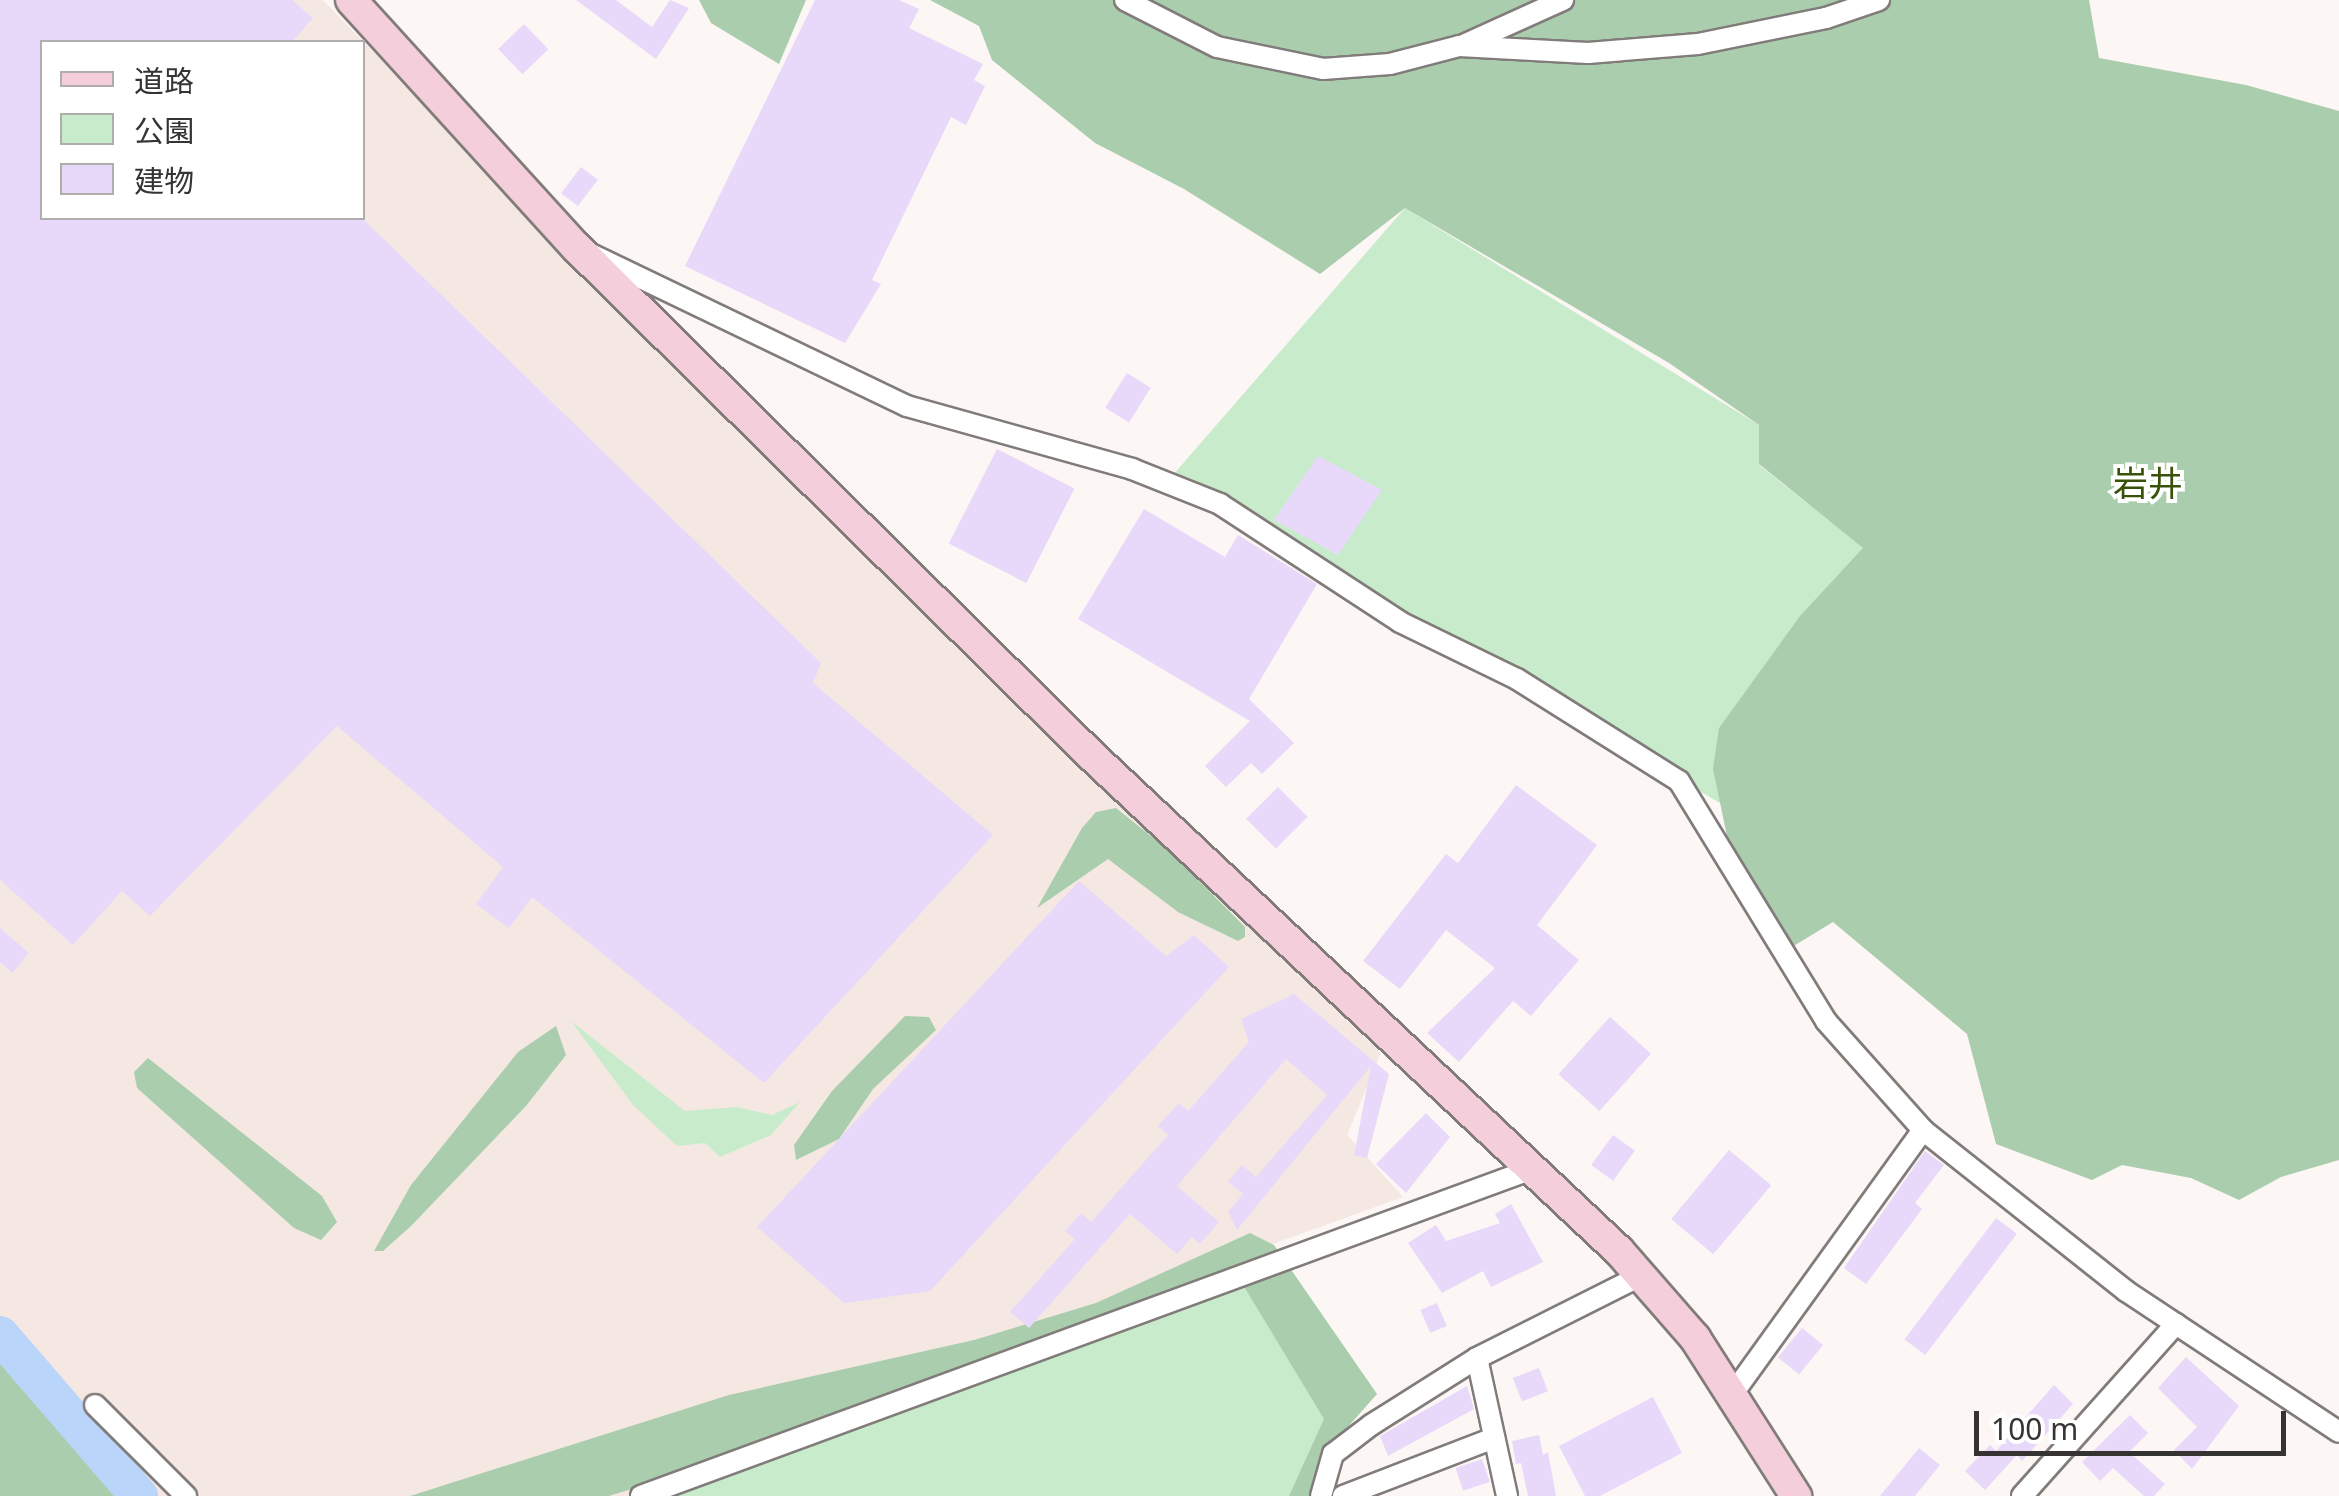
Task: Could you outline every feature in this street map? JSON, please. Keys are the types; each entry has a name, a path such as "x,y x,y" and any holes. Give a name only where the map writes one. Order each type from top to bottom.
{"street":[{"path":"350,0 577,248 1091,755 1532,1169 1640,1276 1734,1392 1796,1496"},
{"path":"1125,0 1218,46 1323,69 1390,64 1459,46 1563,0"},
{"path":"1459,46 1588,54 1698,44 1826,18 1879,0"},
{"path":"577,248 751,325 907,406 1132,469 1220,504 1400,622 1502,671 1678,781 1826,1021 1923,1130 2176,1324 2339,1432"},
{"path":"1734,1392 1923,1130"},
{"path":"641,1496 1532,1169"},
{"path":"1322,1496 1332,1454 1477,1358 1640,1276"},
{"path":"2022,1496 2176,1324"},
{"path":"1477,1358 1507,1496"},
{"path":"95,1405 186,1496"},
{"path":"1342,1496 1494,1438"}],"shaded area":[{"path":"0,0 323,0 362,40 40,40 40,220 365,220 365,43 775,467 1381,1053 1347,1135 1403,1197 1253,1251 1363,1379 1279,1496 114,1496 0,1337"}],"green space":[{"path":"699,0 806,0 779,64 711,23"},
{"path":"930,0 2089,0 2099,58 2246,85 2339,111 2339,1160 2281,1177 2239,1200 2191,1178 2122,1165 2092,1180 1996,1144 1967,1034 1833,922 1792,947 1729,846 1713,769 1719,728 1800,616 1863,548 1759,464 1759,425 1669,363 1405,208 1320,274 1184,189 1095,143 992,60 979,26"},
{"path":"1405,208 1759,425 1759,465 1864,548 1719,728 1720,803 1166,483"},
{"path":"1116,808 1166,848 1245,927 1245,937 1238,941 1178,912 1108,859 1037,908 1082,828 1096,812"},
{"path":"905,1016 929,1017 936,1030 873,1089 839,1139 796,1160 794,1145 832,1091"},
{"path":"571,1021 685,1111 737,1107 772,1115 800,1102 771,1135 720,1157 705,1143 677,1146 633,1105"},
{"path":"556,1026 566,1055 526,1106 411,1226 383,1251 374,1251 411,1185 518,1052"},
{"path":"148,1058 322,1196 337,1222 321,1240 294,1228 137,1088 134,1072"},
{"path":"1250,1233 1274,1245 1377,1394 1331,1446 1316,1496 1289,1496 1324,1419 1240,1280 906,1404 609,1496 410,1496 729,1395 974,1340 1096,1303"},
{"path":"1240,1280 1325,1420 1289,1496 633,1496"},
{"path":"0,1343 134,1496 0,1496"}],"building":[{"path":"0,0 292,0 313,18 294,40 40,40 40,220 364,220 821,663 813,683 993,835 764,1083 532,897 509,928 476,904 503,867 337,726 150,916 122,891 73,945 0,880"},
{"path":"576,0 616,0 652,27 670,0 689,8 656,59"},
{"path":"815,0 899,0 919,9 909,28 983,64 974,80 985,86 966,125 951,117 872,280 881,284 845,343 685,266"},
{"path":"524,24 548,49 522,74 498,49"},
{"path":"581,167 598,180 578,206 561,193"},
{"path":"1127,373 1151,388 1129,423 1105,408"},
{"path":"997,449 1075,488 1026,583 949,543"},
{"path":"1318,456 1382,490 1338,555 1274,520"},
{"path":"1144,509 1225,557 1238,535 1317,584 1249,699 1294,743 1262,774 1251,763 1226,787 1205,766 1250,721 1078,619"},
{"path":"1516,785 1597,845 1537,925 1579,960 1531,1016 1513,1001 1459,1062 1427,1033 1495,968 1446,930 1400,989 1363,961 1446,854 1458,863"},
{"path":"1278,787 1308,817 1276,849 1246,819"},
{"path":"1079,881 1166,956 1194,935 1229,967 930,1291 844,1303 757,1227"},
{"path":"0,928 29,953 12,973 0,962"},
{"path":"1294,994 1389,1074 1367,1158 1354,1155 1371,1066 1237,1230 1228,1212 1243,1194 1228,1182 1242,1165 1256,1177 1327,1095 1286,1059 1177,1186 1219,1222 1200,1244 1192,1237 1177,1254 1130,1214 1029,1328 1010,1312 1075,1239 1065,1231 1081,1213 1091,1222 1168,1135 1158,1126 1179,1103 1188,1111 1249,1042 1241,1019"},
{"path":"1610,1017 1651,1054 1599,1111 1558,1074"},
{"path":"1426,1113 1450,1137 1406,1193 1376,1164"},
{"path":"1613,1135 1635,1151 1613,1181 1591,1165"},
{"path":"1729,1150 1771,1185 1713,1254 1671,1219"},
{"path":"1925,1151 1944,1165 1915,1203 1922,1209 1866,1284 1844,1268"},
{"path":"1511,1204 1543,1262 1491,1287 1483,1271 1442,1293 1408,1243 1436,1225 1446,1241 1500,1223 1495,1214"},
{"path":"1996,1218 2017,1234 1925,1355 1905,1339"},
{"path":"1437,1303 1447,1326 1430,1333 1420,1310"},
{"path":"1802,1328 1823,1345 1799,1375 1778,1358"},
{"path":"2186,1357 2239,1406 2192,1469 2174,1450 2197,1427 2158,1388"},
{"path":"1539,1368 1548,1391 1522,1401 1513,1378"},
{"path":"2054,1385 2073,1404 2022,1461 2017,1455 1985,1490 1965,1471 1990,1445 1996,1451"},
{"path":"1467,1386 1474,1409 1388,1456 1380,1436"},
{"path":"1653,1397 1682,1453 1600,1496 1585,1496 1559,1446"},
{"path":"2130,1415 2148,1433 2129,1452 2165,1484 2154,1496 2144,1496 2113,1468 2100,1481 2082,1462"},
{"path":"1539,1435 1543,1455 1548,1452 1556,1496 1528,1496 1521,1463 1516,1464 1512,1441"},
{"path":"1919,1448 1940,1465 1915,1496 1880,1496"},
{"path":"1482,1459 1490,1482 1463,1491 1456,1468"}],"waterway":[{"path":"0,1335 139,1496"}],"district":[{"name":"岩井","path":"2148,483"}]}
